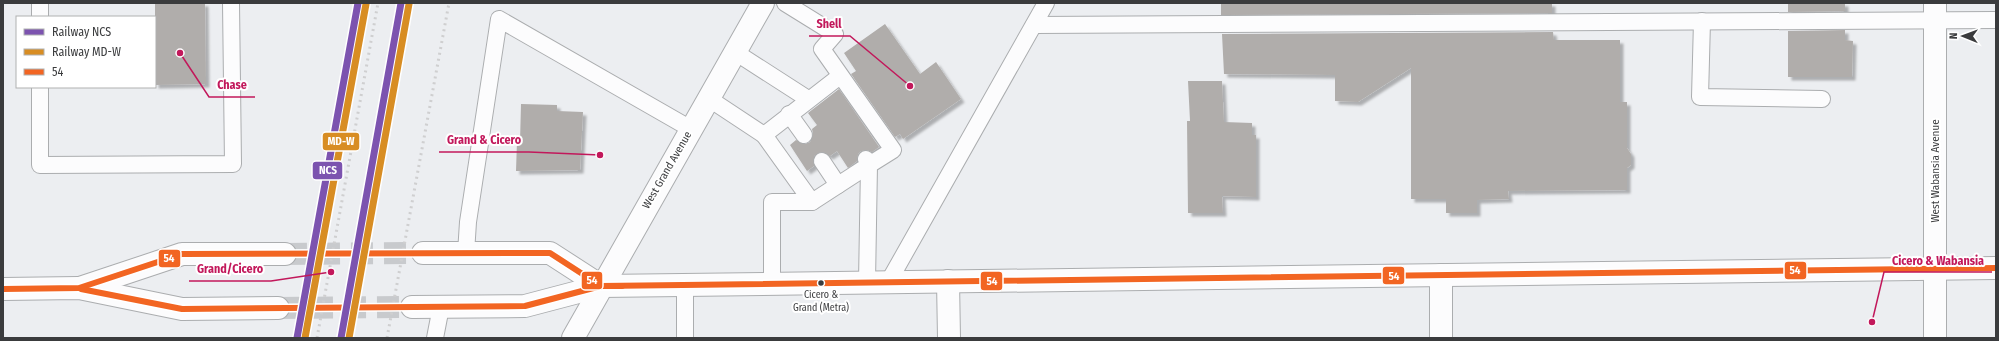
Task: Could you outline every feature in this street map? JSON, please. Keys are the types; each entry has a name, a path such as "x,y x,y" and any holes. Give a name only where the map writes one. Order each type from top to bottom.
{"main road":[{"name":"West Grand Avenue","path":"573,338 601,286 763,3"},
{"name":"West Wabansia Avenue","path":"1935,12 1935,338"},
{"path":"423,253 550,253 601,286"},
{"path":"79,288 182,254 285,254"},
{"path":"412,307 525,306 601,286 889,281 1996,268"},
{"path":"1441,275 1441,338"},
{"path":"948,281 949,338"},
{"path":"3,289 79,288 182,309 278,308"}],"lane":[{"path":"40,3 40,16"},
{"path":"40,88 40,165 233,164 230,3"},
{"path":"772,283 772,202 812,202 838,186 867,161 893,150 822,49 835,34 785,3"},
{"path":"889,281 1046,3"},
{"path":"1034,25 1702,21 1935,12 1996,20"},
{"path":"466,253 468,222 499,19 691,129"},
{"path":"1702,21 1700,97 1822,98"},
{"path":"735,52 817,95"},
{"path":"764,134 840,76"},
{"path":"708,98 764,134 812,202"},
{"path":"789,114 804,135"},
{"path":"822,161 838,186"},
{"path":"867,161 867,282"},
{"path":"685,284 685,338"},
{"path":"435,338 441,307"}],"building":[{"path":"155,3 205,3 206,84 156,85"},
{"path":"1221,3 1552,3 1552,13 1221,15"},
{"path":"1788,3 1845,3 1845,11 1788,12"},
{"path":"885,24 920,74 936,62 961,99 903,139 900,134 895,137 851,74 856,71 844,53"},
{"path":"1845,30 1845,40 1853,41 1852,77 1788,77 1788,31"},
{"path":"1553,32 1554,40 1620,40 1620,102 1627,102 1627,148 1631,154 1631,165 1627,168 1627,190 1508,191 1509,199 1477,200 1477,213 1446,213 1446,199 1411,199 1411,68 1358,102 1335,101 1335,75 1224,74 1222,34"},
{"path":"1188,81 1222,81 1224,122 1252,123 1252,135 1256,135 1256,197 1222,196 1223,213 1188,213 1187,121 1190,121"},
{"path":"839,89 879,147 872,152 867,150 861,151 858,154 857,161 848,168 837,151 830,156 821,152 814,156 814,166 807,171 790,145 796,140 805,144 810,142 813,134 812,129 817,125 808,113"},
{"path":"521,104 557,105 557,111 583,112 580,170 516,171 517,141 520,142"}],"tunnel":[{"path":"285,254 423,253"},
{"path":"278,308 412,307"}],"railway":[{"path":"317,338 378,3"},
{"path":"396,35 402,3"},
{"path":"387,338 449,3"}],"rail line":[{"name":"NCS","path":"297,338 358,3"},
{"name":"NCS","path":"341,338 401,3"},
{"name":"MD-W","path":"305,338 366,4"},
{"name":"MD-W","path":"349,338 409,4"}],"transit line":[{"name":"54","path":"3,289 79,288 182,254 550,253 601,286 1996,268"},
{"name":"54","path":"81,289 182,309 525,306 601,286 622,286"}],"place":[{"name":"Chase","path":"180,53"},
{"name":"Shell","path":"910,86"},
{"name":"Grand & Cicero","path":"600,155"},
{"name":"Grand/Cicero","path":"331,272"},
{"name":"Cicero & Grand (Metra)","path":"821,283"},
{"name":"Cicero & Wabansia","path":"1872,322"}]}
